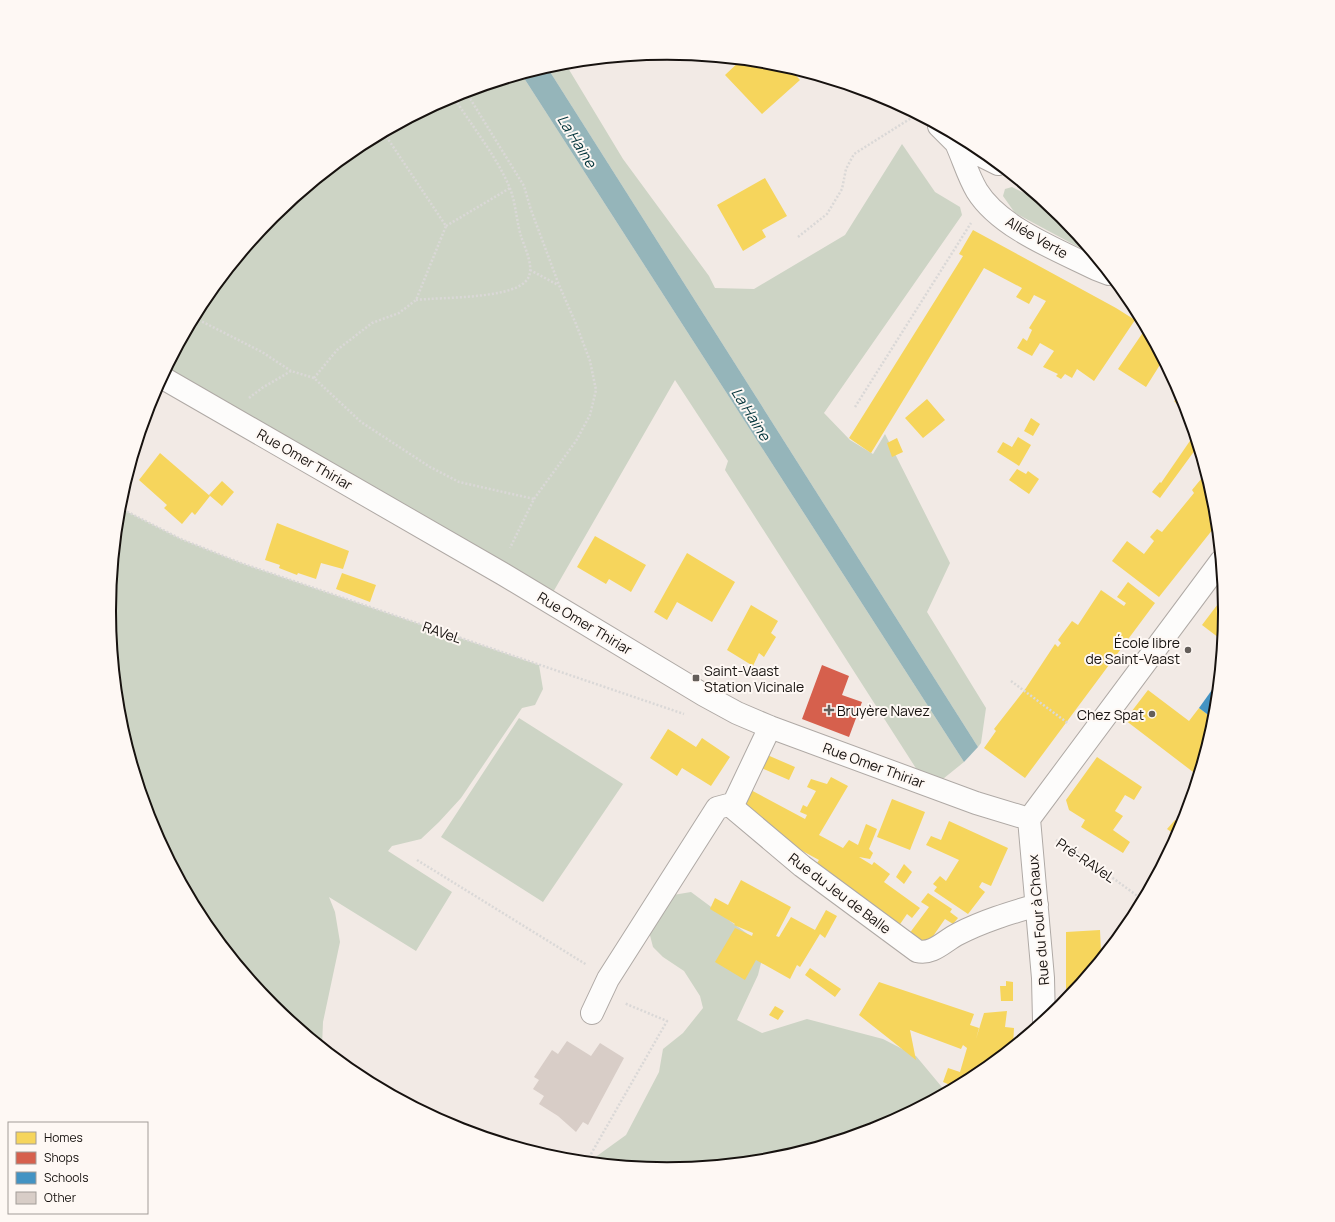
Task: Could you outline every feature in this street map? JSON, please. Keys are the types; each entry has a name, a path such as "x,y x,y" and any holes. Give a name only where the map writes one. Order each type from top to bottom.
{"street":[{"name":"Allée Verte","path":"953,140 965,148"},
{"name":"Allée Verte","path":"956,143 977,191 998,214 1019,230 1101,271"},
{"name":"Rue Omer Thiriar","path":"167,380 503,574 704,695 737,713 770,727 976,803 1029,819"},
{"path":"1029,819 1216,566"},
{"path":"592,1013 605,986 717,808 732,804 770,727"},
{"name":"Rue du Jeu de Balle","path":"732,804 734,810 802,866 917,951 923,953 930,951 958,934 997,918 1037,905"},
{"name":"Rue du Four à Chaux","path":"1029,819 1043,978 1044,1013"}],"path":[{"path":"469,97 524,186 531,210 559,285 590,361 596,390 590,415 576,441 534,499 515,534 503,574"},
{"path":"416,300 495,294 516,288 526,281 530,270 518,229 510,188 457,102"},
{"path":"798,237 827,214 842,189 846,169 854,154 912,118"},
{"path":"387,137 446,226"},
{"path":"314,378 337,350 372,323 399,313 416,300 446,226 510,188"},
{"path":"855,407 986,200"},
{"path":"530,270 559,285"},
{"path":"199,321 262,352 291,372 314,378 360,422 430,467 459,482 534,499"},
{"path":"230,416 262,388 291,372"},
{"name":"RAVeL","path":"126,511 182,539 241,563 689,716"},
{"path":"1011,681 1089,739"},
{"name":"Pré-RAVeL","path":"1029,819 1053,838 1077,852 1139,897"},
{"path":"417,860 605,986 667,1021 590,1156"}],"green space":[{"path":"569,70 623,159 709,276 715,288 754,289 845,235 902,144 935,192 960,207 962,215 824,413 850,440 873,454 885,434 950,563 927,612 986,708 981,743 978,747 551,73"},
{"path":"525,79 964,762 933,787 926,784 725,470 728,461 675,380 548,601 167,380 190,335 230,276 278,221 304,197 361,153 392,134 457,102 490,89"},
{"path":"1012,187 1029,195 1057,221 1083,250 1015,213 1003,196 1005,189"},
{"path":"126,511 181,539 241,563 539,665 543,689 535,705 522,708 461,798 421,839 392,846 388,851 452,892 416,951 329,897 335,912 340,942 323,1022 322,1040 278,1001 253,974 209,917 173,855 158,822 135,754 121,683 116,611 121,539"},
{"path":"519,718 623,784 543,902 441,837"},
{"path":"691,892 765,947 758,975 737,1020 762,1033 807,1019 883,1039 916,1056 943,1088 911,1105 845,1133 775,1151 704,1161 631,1161 596,1157 626,1135 659,1072 663,1049 683,1033 703,1008 700,996 684,971 663,957 653,947 646,920 661,897"}],"water":[{"name":"La Haine","path":"551,73 978,747 964,762 525,79"}],"building: Homes":[{"path":"736,65 796,76 800,80 762,114 725,75"},
{"path":"765,178 787,216 762,230 766,237 743,251 717,205"},
{"path":"973,230 1116,308 1135,320 1094,381 1077,369 1072,378 1065,374 1061,379 1056,376 1058,374 1043,367 1054,351 1040,343 1032,356 1017,348 1023,338 1027,341 1032,330 1029,328 1046,301 1034,295 1029,304 1016,297 1022,288 984,268 871,453 849,438 963,256 959,254"},
{"path":"1143,333 1160,364 1146,387 1118,369"},
{"path":"927,399 945,420 923,438 905,418"},
{"path":"1177,399 1179,407 1174,401"},
{"path":"1031,418 1040,424 1033,436 1024,431"},
{"path":"1018,437 1031,445 1019,466 997,452 1003,442 1012,447"},
{"path":"897,438 903,452 892,457 887,443"},
{"path":"1191,440 1194,451 1160,498 1152,492 1160,482 1161,483"},
{"path":"160,453 210,496 195,515 192,512 182,524 164,508 167,505 139,480"},
{"path":"1017,469 1026,474 1028,471 1039,479 1029,494 1009,480"},
{"path":"1202,478 1212,530 1159,597 1112,561 1127,541 1144,554 1154,541 1150,537 1157,529 1162,532 1194,493 1192,490"},
{"path":"222,481 234,492 222,506 209,495"},
{"path":"277,523 349,551 343,569 321,563 316,579 298,573 297,575 279,568 280,565 265,560"},
{"path":"595,536 646,565 631,592 609,579 606,584 577,567"},
{"path":"687,553 735,582 712,622 677,602 667,620 654,612"},
{"path":"342,573 376,585 370,602 336,589"},
{"path":"1128,582 1155,603 1025,778 984,748 996,731 994,729 1026,688 1055,644 1058,647 1061,643 1058,640 1072,621 1078,625 1101,590 1124,606 1126,603 1117,597"},
{"path":"1218,604 1217,637 1202,625"},
{"path":"751,605 778,621 771,633 776,637 764,657 759,653 753,666 727,650"},
{"path":"1148,690 1189,721 1199,708 1208,715 1200,754 1194,773 1125,720"},
{"path":"668,729 696,747 702,738 730,757 711,786 682,768 677,776 650,758"},
{"path":"765,754 795,767 789,780 759,767"},
{"path":"1097,757 1142,787 1134,800 1125,795 1115,811 1123,816 1113,830 1130,842 1123,853 1081,827 1085,820 1069,810 1066,800"},
{"path":"831,777 848,786 819,835 843,848 849,840 858,845 866,824 877,829 869,849 873,853 870,859 859,857 872,865 874,862 890,874 884,882 920,908 912,918 907,914 896,930 813,869 819,860 773,835 740,808 749,789 805,819 807,815 800,812 803,805 807,807 816,791 807,787 811,779 827,784"},
{"path":"892,799 925,812 910,850 877,837"},
{"path":"1175,820 1177,821 1172,833 1167,829"},
{"path":"949,821 1008,848 991,886 982,882 979,887 985,892 968,914 934,891 937,887 933,884 940,876 946,881 959,860 926,845 931,836 941,840"},
{"path":"904,864 912,872 904,884 896,877"},
{"path":"741,880 791,907 776,936 779,937 791,917 815,930 826,910 837,916 825,938 820,934 800,967 797,965 790,979 756,960 745,980 715,962 735,928 752,936 753,933 734,925 735,924 710,909 715,898 728,905"},
{"path":"928,893 952,909 950,912 958,918 953,924 945,919 929,942 906,938 929,907 921,902"},
{"path":"1100,930 1101,951 1066,991 1066,932"},
{"path":"810,968 841,989 835,997 805,975"},
{"path":"1006,981 1013,982 1013,1001 1001,1001 1000,986 1006,986"},
{"path":"879,982 974,1014 970,1025 979,1028 976,1039 984,1013 1007,1011 1005,1027 1014,1028 1013,1039 974,1069 949,1084 943,1082 948,1068 960,1072 967,1048 963,1045 961,1049 910,1030 916,1060 859,1015"},
{"path":"775,1006 784,1011 778,1020 769,1015"}],"building: Shops":[{"path":"822,665 849,676 842,695 862,702 849,737 802,719"}],"building: Schools":[{"path":"1213,688 1208,715 1199,708"}],"building: Other":[{"path":"567,1041 591,1056 600,1043 624,1058 588,1125 583,1122 576,1132 558,1116 539,1104 544,1096 533,1089 539,1080 534,1077 552,1050 558,1054"}],"place":[{"name":"École libre de Saint-Vaast","path":"1188,650"},
{"name":"Saint-Vaast Station Vicinale","path":"696,678"},
{"name":"Bruyère Navez","path":"829,710"},
{"name":"Chez Spat","path":"1152,714"}]}
